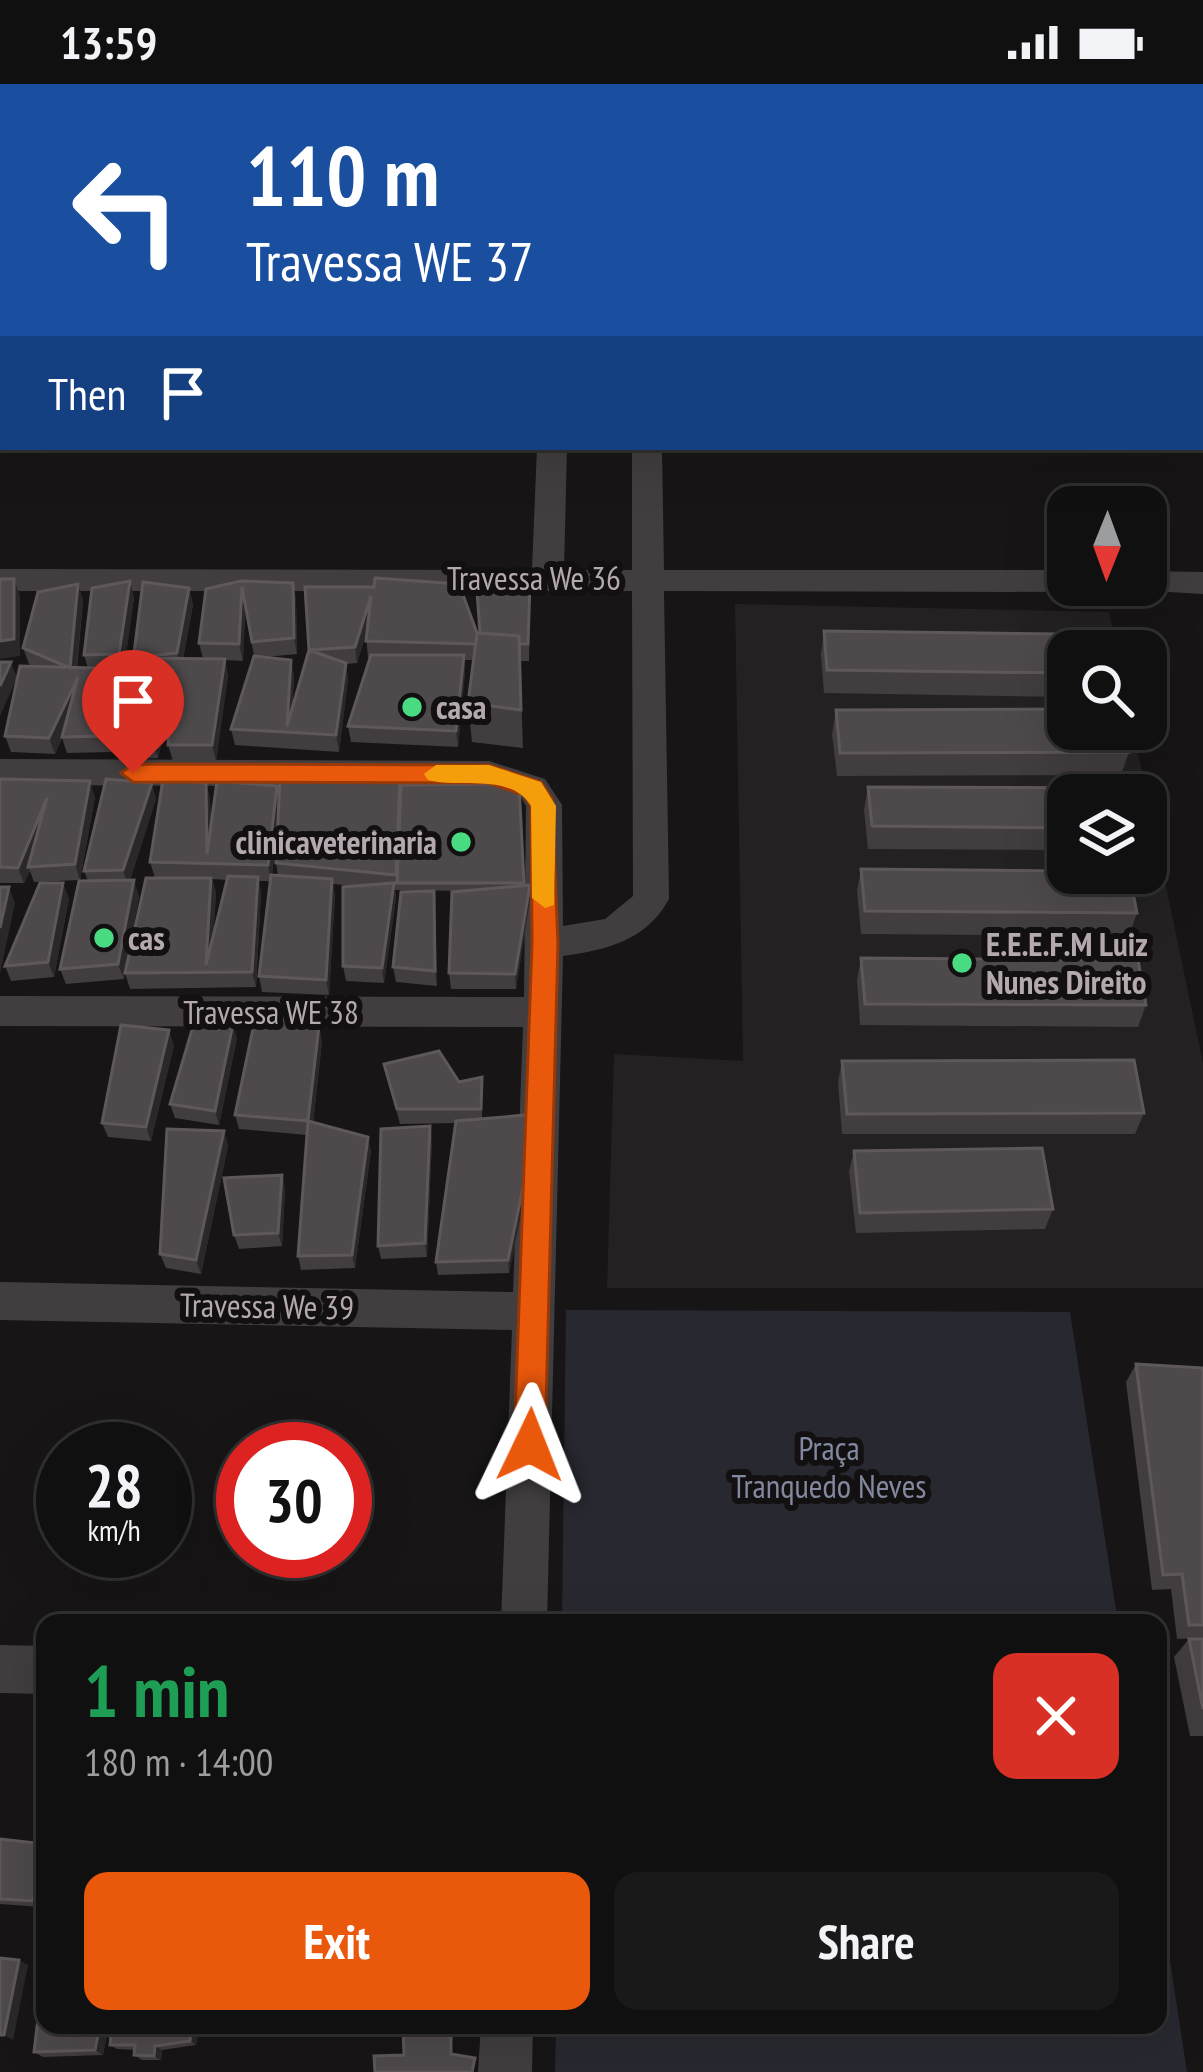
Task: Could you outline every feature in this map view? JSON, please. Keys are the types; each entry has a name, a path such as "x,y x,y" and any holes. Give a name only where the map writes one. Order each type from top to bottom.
{"street":[{"path":"548,578 552,450"},
{"path":"545,943 608,935 642,914 651,899 647,450"},
{"name":"Travessa We 36","path":"0,580 1047,581"},
{"path":"1167,582 1203,583"},
{"path":"0,772 489,774 533,788 544,806 545,943 524,1614"},
{"name":"Travessa WE 38","path":"0,1011 543,1012"},
{"name":"Travessa We 39","path":"0,1301 534,1311"},
{"path":"0,1669 36,1670"},
{"path":"506,2072 507,2034"}],"shaded area":[{"name":"E.E.E.F.M Luiz Nunes Direito","path":"735,604 1109,612 1113,630 1047,630 1047,750 1137,750 1142,774 1047,774 1047,894 1167,891 1203,1063 1203,1288 607,1288 614,1054 743,1061"}],"green space":[{"name":"Praça Tranquedo Neves","path":"566,1310 1070,1312 1117,1614 562,1614"},
{"path":"1167,1942 1187,2072 555,2072 556,2034 1167,2034"}],"building":[{"path":"476,577 530,582 528,644 519,644 519,636 480,633"},
{"path":"375,578 459,584 477,633 476,644 366,641 371,596 355,647 309,650 305,587 374,587"},
{"path":"0,579 14,579 14,639 0,641"},
{"path":"130,581 119,654 84,655 92,588"},
{"path":"241,581 293,583 294,638 252,642 242,587 239,644 199,643 206,589"},
{"path":"143,582 189,588 177,653 134,658 225,659 212,745 168,745 173,669 153,742 120,743 129,676 107,736 62,737 78,677 49,738 5,736 20,666 132,669"},
{"path":"78,584 70,668 23,648 38,592"},
{"path":"824,631 1047,634 1047,673 827,670"},
{"path":"477,633 519,636 521,710 468,703"},
{"path":"309,650 346,663 336,735 231,729 254,656 291,660 287,726"},
{"name":"casa","path":"371,655 464,655 456,731 348,726"},
{"path":"0,662 11,662 0,686"},
{"path":"1047,709 1047,750 1129,752 840,753 836,710"},
{"path":"400,777 396,875 276,863 280,778"},
{"path":"0,779 90,781 75,864 28,867 47,798 18,868 0,867"},
{"path":"106,779 152,783 123,870 84,871"},
{"path":"163,779 206,783 207,854 217,781 277,786 268,865 150,862"},
{"name":"clinicaveterinaria","path":"519,784 524,883 397,883 401,785"},
{"path":"868,787 1047,788 1047,828 872,826"},
{"path":"861,869 1047,871 1047,894 1133,894 1137,913 865,911"},
{"path":"271,875 332,879 326,980 259,976"},
{"path":"228,876 258,877 252,972 125,973 146,878 211,878 206,965"},
{"name":"cas","path":"134,880 118,964 60,969 79,881"},
{"path":"40,883 63,883 48,962 5,966"},
{"path":"394,883 382,968 343,966 343,887"},
{"path":"530,885 515,974 449,973 452,892"},
{"path":"0,887 9,887 0,928"},
{"path":"434,891 435,971 393,967 401,892"},
{"path":"861,958 1138,960 1146,1005 865,1004"},
{"path":"256,1014 319,1026 308,1121 235,1115"},
{"path":"194,1023 233,1024 215,1111 170,1104"},
{"path":"121,1025 169,1030 146,1127 102,1123"},
{"path":"439,1051 459,1082 482,1077 481,1109 397,1109 384,1064"},
{"path":"1134,1060 1144,1113 847,1114 842,1061"},
{"path":"538,1114 508,1260 436,1262 456,1121"},
{"path":"308,1121 368,1137 352,1255 298,1256"},
{"path":"430,1126 425,1243 378,1246 381,1129"},
{"path":"167,1129 224,1131 196,1260 160,1254"},
{"path":"1042,1148 1053,1209 860,1213 854,1151"},
{"path":"282,1175 278,1233 234,1235 224,1178"},
{"path":"1136,1364 1203,1368 1203,1625 1189,1625 1182,1574 1163,1575"},
{"path":"1189,1639 1203,1639 1203,1709"},
{"path":"0,1839 36,1843 33,1901 0,1899"},
{"path":"0,1958 19,1960 4,2035 0,2035"},
{"path":"36,2034 98,2034 95,2050 34,2052"},
{"path":"111,2034 191,2034 190,2041 155,2046 154,2056 134,2055 135,2045 110,2045"},
{"path":"403,2034 451,2034 451,2054 475,2058 472,2072 375,2072 374,2056 404,2055"}],"slow traffic":[{"path":"436,774 489,774 533,788 544,806 545,898"}],"place":[{"name":"casa","path":"412,707"},
{"name":"clinicaveterinaria","path":"461,842"},
{"name":"cas","path":"104,938"},
{"name":"E.E.E.F.M Luiz Nunes Direito","path":"962,963"}],"route":[{"path":"133,773 489,774 533,788 544,806 545,943 530,1445"}]}
